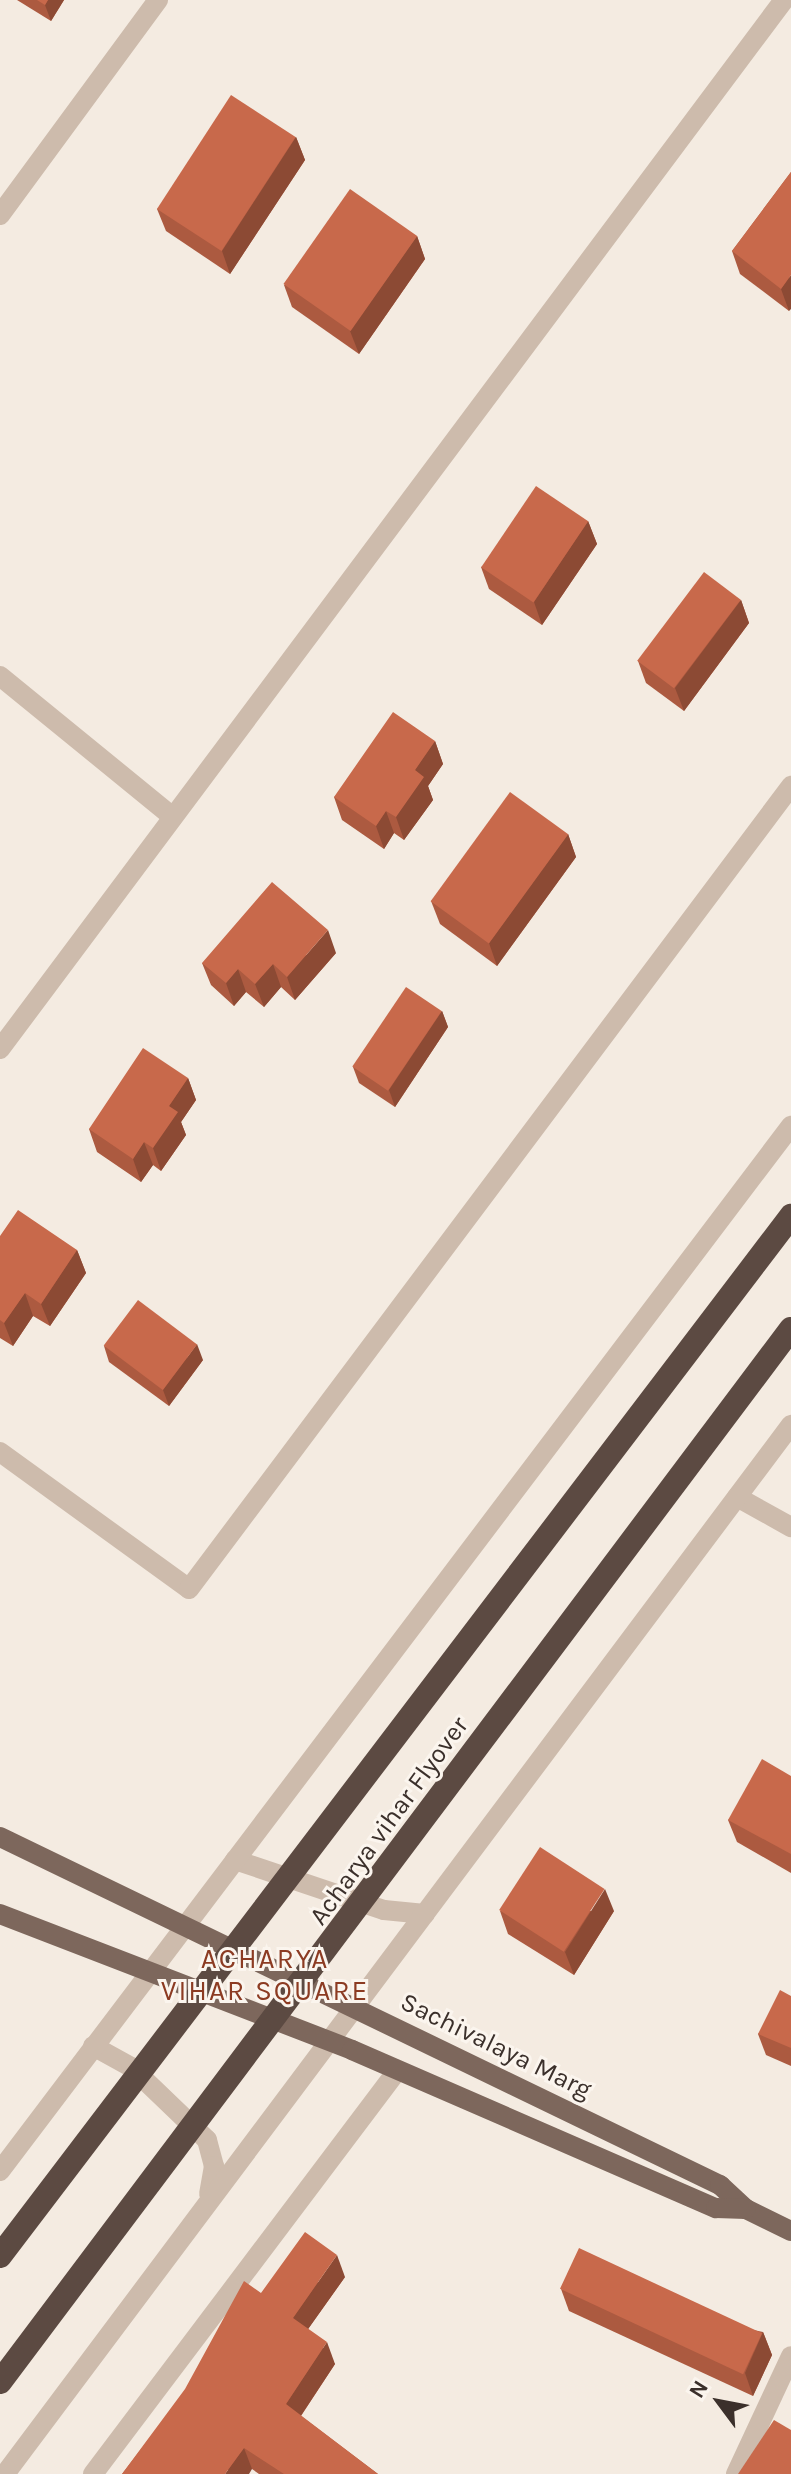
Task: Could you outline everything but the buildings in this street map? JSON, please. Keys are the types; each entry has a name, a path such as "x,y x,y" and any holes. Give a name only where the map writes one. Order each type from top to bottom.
{"highway":[{"name":"Acharya vihar Flyover","path":"0,2256 791,1216"},
{"name":"Acharya vihar Flyover","path":"0,2382 791,1329"}],"main road":[{"name":"Sachivalaya Marg","path":"0,1837 353,2004 720,2185 746,2209 791,2231"},
{"name":"Sachivalaya Marg","path":"0,1914 148,1974 325,2039 716,2208 746,2209"}],"street":[{"path":"0,215 158,0"},
{"path":"0,1049 784,0"},
{"path":"0,676 173,817"},
{"path":"0,1452 189,1589 791,786"},
{"path":"0,2171 184,1923 235,1860 791,1126"},
{"path":"5,2474 325,2039 425,1914 791,1425"},
{"path":"737,1497 791,1527"},
{"path":"235,1860 384,1910 425,1914"},
{"path":"93,2046 131,2067 207,2140 214,2166 208,2199"},
{"path":"93,2474 397,2071"},
{"path":"736,2474 791,2356"}],"district":[{"name":"ACHARYA VIHAR SQUARE","path":"265,1975"}]}
